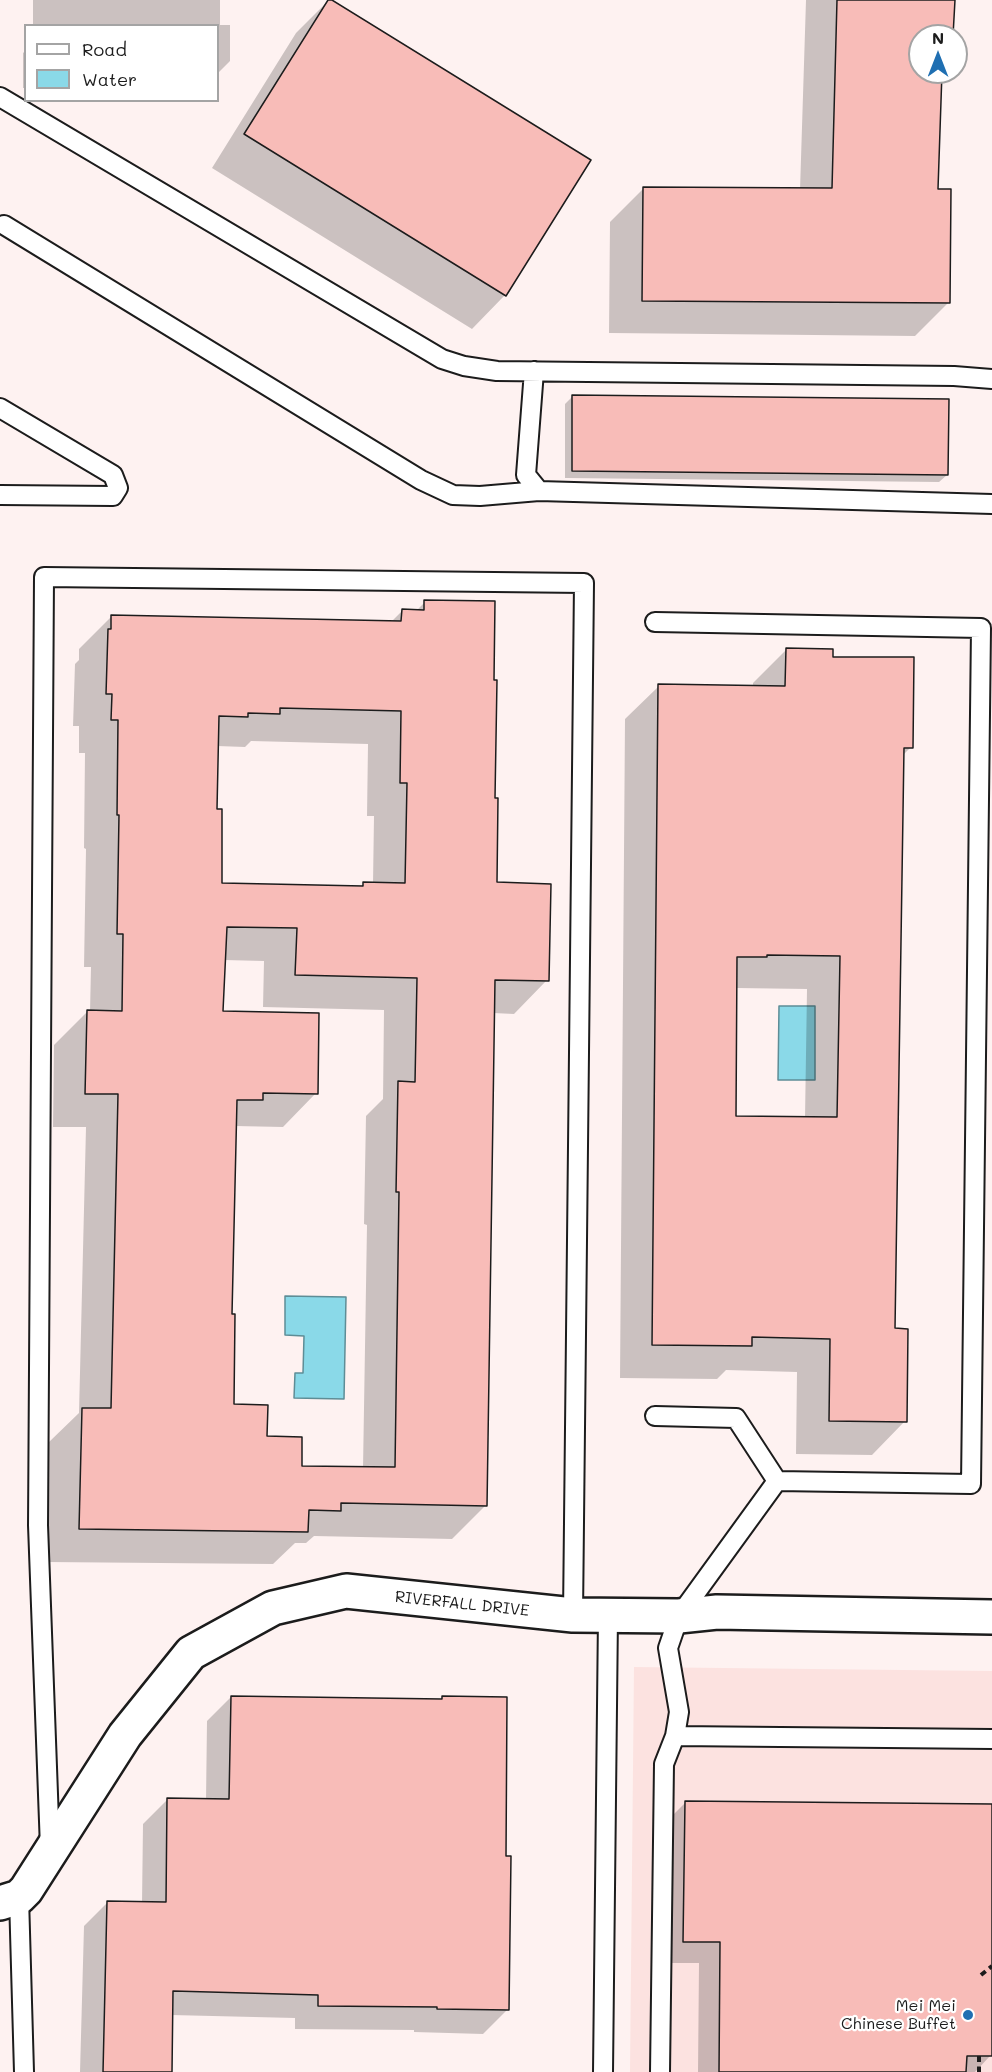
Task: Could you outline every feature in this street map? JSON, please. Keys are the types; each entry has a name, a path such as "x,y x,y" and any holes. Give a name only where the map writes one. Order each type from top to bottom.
{"street":[{"name":"RIVERFALL DRIVE","path":"10,1900 50,1852 125,1735 191,1653 273,1608 346,1591 573,1615 679,1616 717,1612 992,1617"}],"lane":[{"path":"0,97 442,359 464,366 497,371 954,376 992,379"},
{"path":"4,225 426,483 453,495 480,496 539,491 992,504"},
{"path":"534,371 526,475 539,491"},
{"path":"0,408 113,475 118,488 113,496 0,495"},
{"path":"50,1852 38,1525 44,577 584,583 573,1615"},
{"path":"656,622 987,628 971,1484 777,1481"},
{"path":"655,1416 736,1418 777,1481"},
{"path":"660,2072 664,1764 675,1736 679,1712 668,1648 679,1616 777,1481"},
{"path":"603,2072 608,1615"},
{"path":"675,1736 992,1739"},
{"path":"10,1900 24,2072"}],"path":[{"path":"981,1975 992,1966"},
{"path":"979,2056 979,2072"}],"shaded area":[{"path":"634,1667 992,1671 992,2072 630,2072"}],"water":[{"path":"779,1006 815,1006 815,1080 778,1080"},
{"path":"285,1296 346,1297 344,1399 294,1398 295,1373 303,1373 304,1336 285,1335"}],"building":[{"path":"328,0 332,0 591,160 506,296 244,134"},
{"path":"837,0 955,0 954,24 908,24 908,84 942,84 938,189 951,189 950,303 642,301 643,187 832,188"},
{"path":"572,395 949,399 948,475 572,471"},
{"path":"424,600 495,601 497,882 551,884 549,981 495,980 487,1506 341,1503 341,1511 309,1510 308,1532 79,1529 82,1408 111,1408 118,1094 85,1094 87,1010 122,1011 123,934 117,934 118,720 111,720 112,694 106,694 108,629 111,629 111,615 401,621 402,609 424,610","holes":["280,708 401,711 400,783 407,783 405,883 363,882 363,886 222,883 222,809 217,809 219,716 248,717 248,713 280,714","227,927 297,928 295,975 417,978 415,1082 398,1081 396,1192 399,1192 395,1467 302,1466 302,1437 267,1436 268,1405 234,1404 235,1314 232,1314 237,1100 263,1100 263,1093 318,1094 319,1013 223,1011"]},
{"path":"786,648 833,649 833,657 914,657 913,748 904,748 895,1328 908,1329 907,1422 829,1421 830,1339 752,1337 752,1346 652,1345 658,684 785,686","holes":["840,956 837,1117 736,1116 737,957"]},
{"path":"231,1696 442,1699 442,1696 507,1697 506,1856 511,1856 509,2010 318,2006 318,1995 173,1991 172,2072 103,2072 107,1901 166,1902 167,1798 229,1799"},
{"path":"685,1801 992,1804 992,2056 967,2056 966,2072 719,2072 720,1942 683,1942"}],"place":[{"name":"Mei Mei Chinese Buffet","path":"968,2015"}]}
